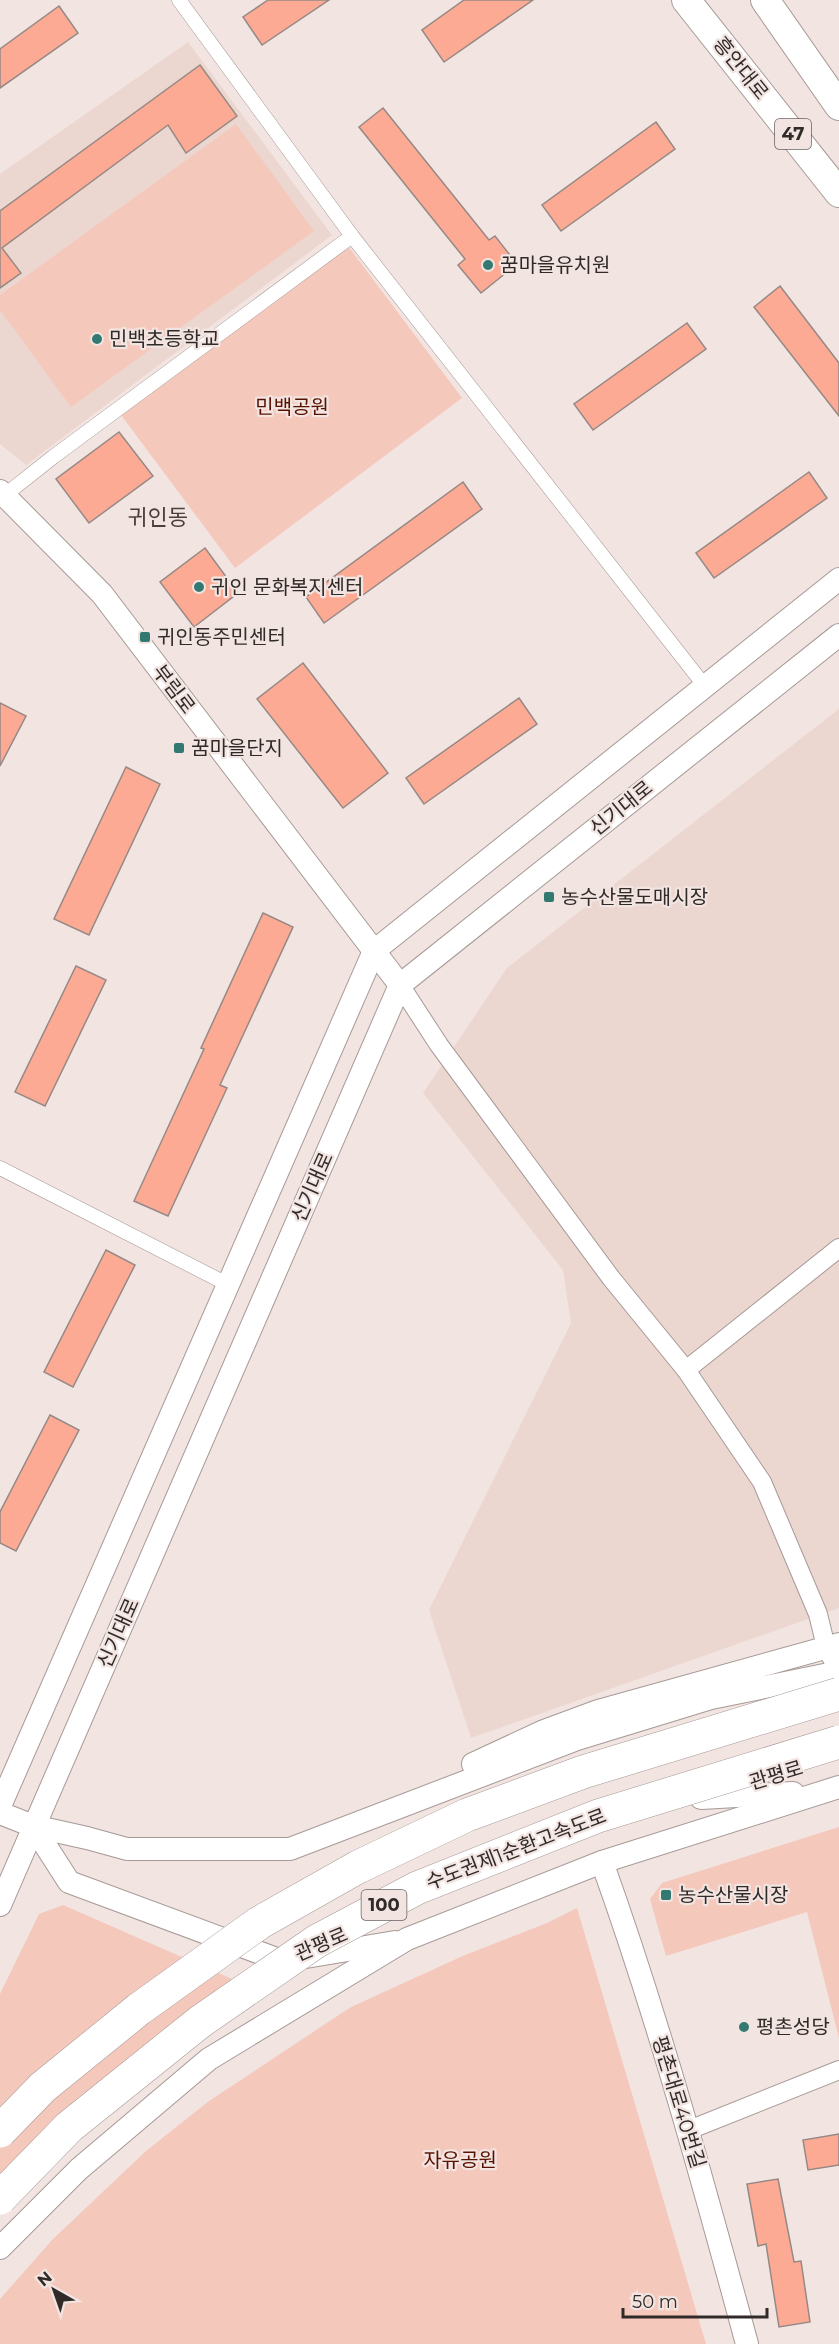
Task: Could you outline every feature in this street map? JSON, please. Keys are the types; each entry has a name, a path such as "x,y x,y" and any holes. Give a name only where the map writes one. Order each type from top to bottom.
{"highway":[{"name":"100","path":"0,2132 43,2087 139,2009 259,1923 358,1867 467,1815 583,1772 839,1695"},
{"name":"수도권제1순환고속도로","path":"0,2198 69,2127 201,2021 317,1941 417,1888 598,1816 839,1742"}],"main road":[{"name":"흥안대로","path":"686,0 747,74 839,193"},
{"name":"47","path":"702,0 747,74"},
{"path":"756,0 793,42"},
{"path":"765,0 839,106"}],"street":[{"path":"179,0 352,236 704,686"},
{"path":"1,495 352,236"},
{"name":"부림로","path":"1,495 102,594 400,985"},
{"name":"신기대로","path":"0,1806 374,951 839,579"},
{"name":"신기대로","path":"0,1905 400,985 839,634"},
{"path":"0,1813 33,1826 127,1849 290,1849 577,1739 711,1698 839,1672 835,1645 818,1614 762,1482 686,1371 611,1278 439,1045 400,985"},
{"path":"0,1168 227,1284"},
{"path":"686,1371 839,1248"},
{"path":"711,1698 835,1645"},
{"path":"290,1849 555,1727 597,1711 835,1645"},
{"name":"관평로","path":"33,1826 69,1882 282,1961 606,1828 839,1755"},
{"path":"701,1798 832,1789"},
{"path":"0,2248 79,2169 209,2059 406,1939 602,1862 832,1789"},
{"name":"평촌대로40번길","path":"602,1862 626,1929 689,2130 747,2344"},
{"path":"0,2210 61,2146 282,1961 406,1939"},
{"path":"689,2130 839,2070"}],"shaded area":[{"name":"민백초등학교","path":"188,42 332,235 26,465 0,444 0,174"},
{"path":"839,709 839,1608 471,1738 429,1610 571,1323 563,1270 423,1093 507,968"}],"green space":[{"path":"236,124 314,231 71,407 0,310 0,295"},
{"name":"민백공원","path":"348,246 462,398 235,568 121,415"},
{"path":"839,1827 839,2038 807,1912 666,1956 650,1899 662,1883"},
{"path":"63,1905 248,1986 0,2190 0,1994 39,1914"},
{"name":"자유공원","path":"577,1908 706,2344 0,2344 0,2299 52,2240 146,2151 209,2101 351,2007 465,1955 547,1923"}],"building":[{"path":"268,0 329,0 262,45 243,17"},
{"path":"464,0 533,0 444,62 422,30"},
{"path":"59,6 78,33 0,88 0,49"},
{"path":"200,65 237,116 186,153 168,125 2,248 21,273 0,288 0,211"},
{"path":"383,108 489,240 495,236 517,264 481,293 458,265 465,259 359,127"},
{"path":"656,122 675,149 561,231 542,205"},
{"path":"780,286 839,363 839,416 754,307"},
{"path":"687,323 706,349 593,430 574,404"},
{"path":"119,432 153,476 89,523 56,479"},
{"path":"809,472 827,498 714,578 696,553"},
{"path":"463,482 482,509 324,623 306,597"},
{"name":"귀인 문화복지센터","path":"205,548 238,593 194,627 160,582"},
{"path":"303,663 388,773 343,808 257,699"},
{"path":"519,698 537,724 424,804 406,778"},
{"path":"0,703 26,716 0,766"},
{"path":"126,767 160,784 89,935 54,919"},
{"path":"263,913 293,927 220,1085 227,1088 168,1216 134,1201"},
{"path":"76,966 106,980 45,1106 15,1092"},
{"path":"106,1250 135,1265 73,1387 44,1372"},
{"path":"50,1415 79,1430 16,1551 0,1543 0,1512"},
{"path":"839,2134 839,2165 808,2170 803,2140"},
{"path":"778,2179 794,2262 801,2261 810,2322 779,2327 766,2244 758,2246 747,2184"}],"place":[{"name":"꿈마을유치원","path":"488,265"},
{"name":"민백초등학교","path":"97,339"},
{"name":"귀인 문화복지센터","path":"199,587"},
{"name":"귀인동주민센터","path":"145,637"},
{"name":"꿈마을단지","path":"179,748"},
{"name":"농수산물도매시장","path":"549,897"},
{"name":"농수산물시장","path":"666,1895"},
{"name":"평촌성당","path":"744,2027"}],"district":[{"name":"귀인동","path":"158,517"}]}
